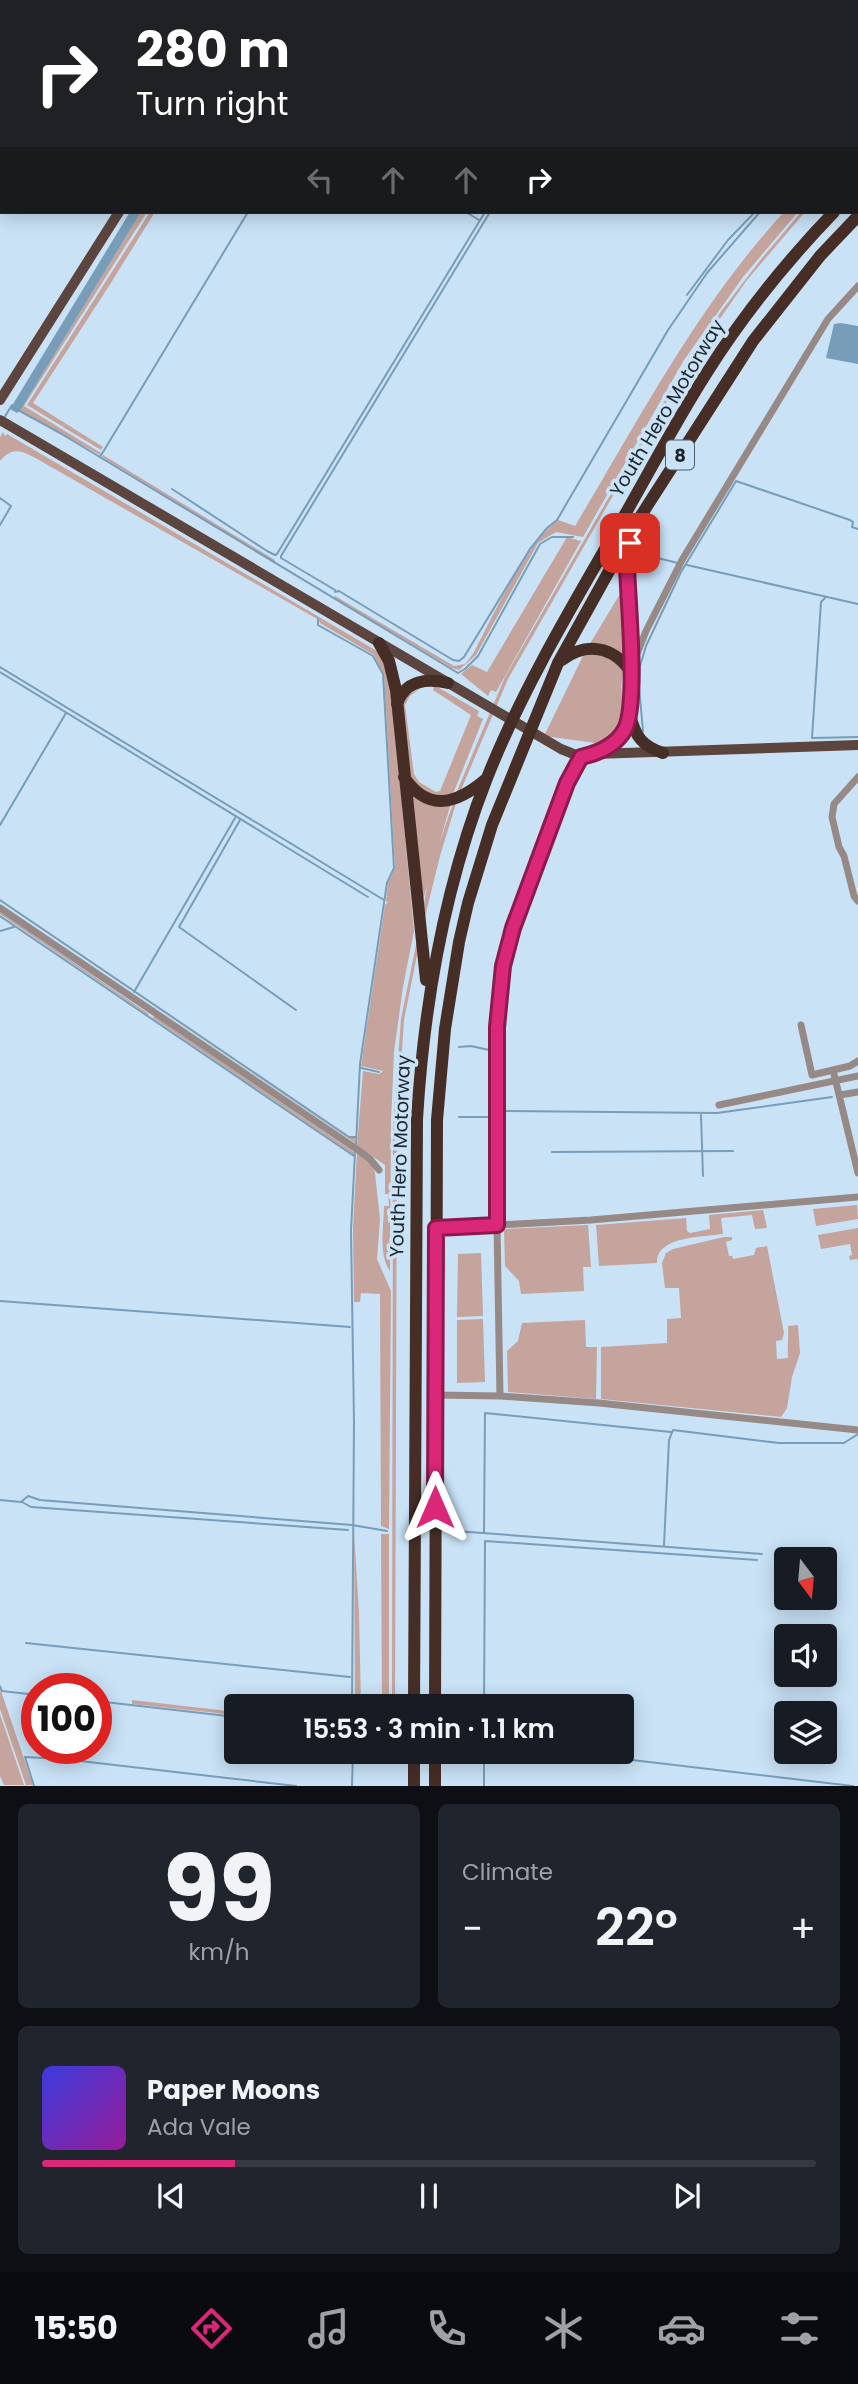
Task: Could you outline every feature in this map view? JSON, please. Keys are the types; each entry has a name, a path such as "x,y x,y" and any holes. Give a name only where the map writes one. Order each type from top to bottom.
{"highway":[{"name":"Youth Hero Motorway","path":"414,1694 416,1153 419,1076 439,938 448,898 468,831 506,735 572,608 706,374 770,284 832,214"},
{"name":"Youth Hero Motorway","path":"435,1694 436,1164 440,1078 459,942 468,903 492,825 558,663 633,528 753,341 820,256 858,216"},
{"path":"633,528 627,567 630,715 641,742 663,753"},
{"path":"379,643 393,673 426,967 425,1026"},
{"path":"558,663 569,655 593,648 616,655 630,671"},
{"path":"396,707 400,695 414,684 428,680 448,682"},
{"path":"595,754 609,747 618,738 630,715"},
{"path":"404,777 422,797 436,802 464,795 488,778"},
{"path":"414,1764 414,1786"},
{"path":"435,1764 435,1786"}],"main road":[{"path":"0,399 118,214"},
{"path":"0,420 548,742 581,757 595,754 858,745"}],"street":[{"path":"630,671 646,631 681,564 828,319 858,286"},
{"path":"500,1396 497,1027 503,966 513,928 567,783 581,757"},
{"path":"858,777 834,804 832,817 854,896 858,901"},
{"path":"0,908 358,1150 379,1170"},
{"path":"801,1026 812,1075 849,1066 858,1061"},
{"path":"833,1070 858,1173"},
{"path":"719,1105 858,1076"},
{"path":"840,1095 858,1092"},
{"path":"436,1228 591,1220 858,1197"},
{"path":"436,1395 500,1396 599,1403 858,1430"}],"shaded area":[{"path":"140,214 146,214 24,406 101,453 100,455 20,411"},
{"path":"149,214 154,214 33,403 103,447 101,450 27,405"},
{"path":"782,214 796,214 743,277 684,360 583,537 556,532 538,543 476,655 459,670 334,598 335,596 454,666 465,664 534,546 558,520 575,526 672,363 724,285"},
{"path":"799,214 803,214 747,280 689,363 508,679 461,790 457,791 505,677 687,362 762,258"},
{"path":"3,432 5,436 7,434 377,651 382,657 391,689 414,931 394,1052 390,1271 383,1248 384,1206 389,1206 388,1194 385,1194 385,1165 357,1146 363,1071 379,1074 383,1071 361,1066 385,905 388,902 388,884 395,868 384,675 374,655 319,620 39,460 14,452 0,461 0,437"},
{"path":"103,455 275,560 274,563 102,457"},
{"path":"567,537 581,541 496,692 491,690 488,696 461,674 472,665 487,672"},
{"path":"623,589 626,659 588,647"},
{"path":"584,654 604,654 624,670 623,714 614,732 603,744 544,736"},
{"path":"434,685 479,711 477,716 483,719 453,794 432,797 410,780 401,699 422,687 410,696 405,705 414,774 419,782 436,792 440,791 471,715 433,690"},
{"path":"409,790 451,803 421,907"},
{"path":"457,800 424,921 429,879 453,803"},
{"path":"0,912 149,1014 0,914"},
{"path":"417,940 419,945 404,1020 397,1125 395,1694 392,1694 393,1125 401,1019"},
{"path":"137,995 349,1138 355,1138 355,1143"},
{"path":"154,1016 354,1152 354,1155 153,1018"},
{"path":"357,1153 371,1163 375,1173 380,1219 377,1259 391,1291 389,1529 381,1526 380,1294 361,1293 360,1302 354,1302 353,1227"},
{"path":"857,1205 858,1219 816,1226 813,1209"},
{"path":"763,1210 767,1228 755,1229 752,1215 721,1218 723,1234 672,1243 659,1254 657,1263 599,1266 596,1225 686,1218 687,1231 690,1233 710,1229 709,1215"},
{"path":"588,1225 591,1267 583,1267 584,1291 521,1294 519,1281 505,1266 504,1229"},
{"path":"858,1228 858,1263 857,1259 850,1260 850,1244 821,1249 818,1235"},
{"path":"732,1237 732,1240 726,1242 729,1256 733,1259 754,1255 756,1248 767,1246 784,1333 782,1340 776,1341 777,1359 788,1358 788,1326 798,1325 800,1353 792,1377 787,1408 781,1417 601,1399 601,1347 667,1343 667,1319 681,1318 679,1288 665,1288 662,1263 666,1253"},
{"path":"481,1253 483,1316 457,1317 458,1254"},
{"path":"483,1319 485,1382 457,1383 457,1320"},
{"path":"585,1320 586,1347 597,1347 596,1399 508,1392 507,1351 518,1341 522,1323"},
{"path":"354,1532 361,1694 355,1694"},
{"path":"381,1534 389,1534 389,1694 382,1694"},
{"path":"0,1688 21,1750 21,1764 26,1764 33,1785 26,1785 0,1709"},
{"path":"132,1700 224,1711 224,1714 132,1704"},
{"path":"0,1714 24,1785 4,1785 0,1776"}],"water":[{"path":"129,214 140,214 20,411 17,413 10,409"},
{"path":"834,324 858,326 858,364 826,358"}],"waterway":[{"path":"100,457 247,214"},
{"path":"469,214 479,220"},
{"path":"172,489 267,551 277,554 484,214"},
{"path":"335,590 281,556 489,214"},
{"path":"687,295 728,240 753,214"},
{"path":"335,592 339,591 453,660 459,661 464,657 530,549 557,520 668,330 707,273 758,214"},
{"path":"4,418 12,405"},
{"path":"18,410 458,673 478,656 540,544 552,537 573,537"},
{"path":"643,731 639,687 640,666 646,646 681,572 736,481 850,520 853,522 852,527 858,529"},
{"path":"0,498 11,506 0,525"},
{"path":"649,556 678,563"},
{"path":"687,565 858,604"},
{"path":"825,598 821,602 812,738 858,737"},
{"path":"318,619 318,625 373,656 383,674 394,868 387,883 360,1064 356,1144"},
{"path":"0,667 384,900"},
{"path":"0,672 368,897"},
{"path":"0,825 66,713"},
{"path":"496,989 507,932 567,767"},
{"path":"134,992 235,818"},
{"path":"240,820 179,927 296,1010"},
{"path":"0,900 349,1137 355,1137"},
{"path":"0,916 354,1156"},
{"path":"0,931 14,927"},
{"path":"459,1047 471,1046 489,1050"},
{"path":"361,1068 379,1072"},
{"path":"502,1111 717,1113 832,1097"},
{"path":"701,1115 703,1176"},
{"path":"459,1117 490,1117"},
{"path":"552,1152 733,1151"},
{"path":"352,1694 354,1422 351,1230 355,1153"},
{"path":"0,1301 350,1327"},
{"path":"484,1533 485,1413 671,1432"},
{"path":"664,1545 669,1440 673,1430 779,1443 844,1443 858,1434"},
{"path":"0,1500 21,1502 28,1496 40,1500 352,1525 387,1531"},
{"path":"22,1502 31,1507 348,1530"},
{"path":"455,1531 762,1554"},
{"path":"484,1694 485,1541 757,1560"},
{"path":"26,1643 350,1677"},
{"path":"0,1686 2,1691 21,1693"},
{"path":"112,1703 224,1716"},
{"path":"34,1786 25,1757 296,1786"},
{"path":"634,1760 853,1786"},
{"path":"352,1786 353,1764"},
{"path":"484,1764 484,1786"}],"route":[{"path":"435,1507 436,1228 497,1225 497,1027 503,966 513,928 567,783 581,757 609,747 626,727 630,715 627,567 630,543"}]}
